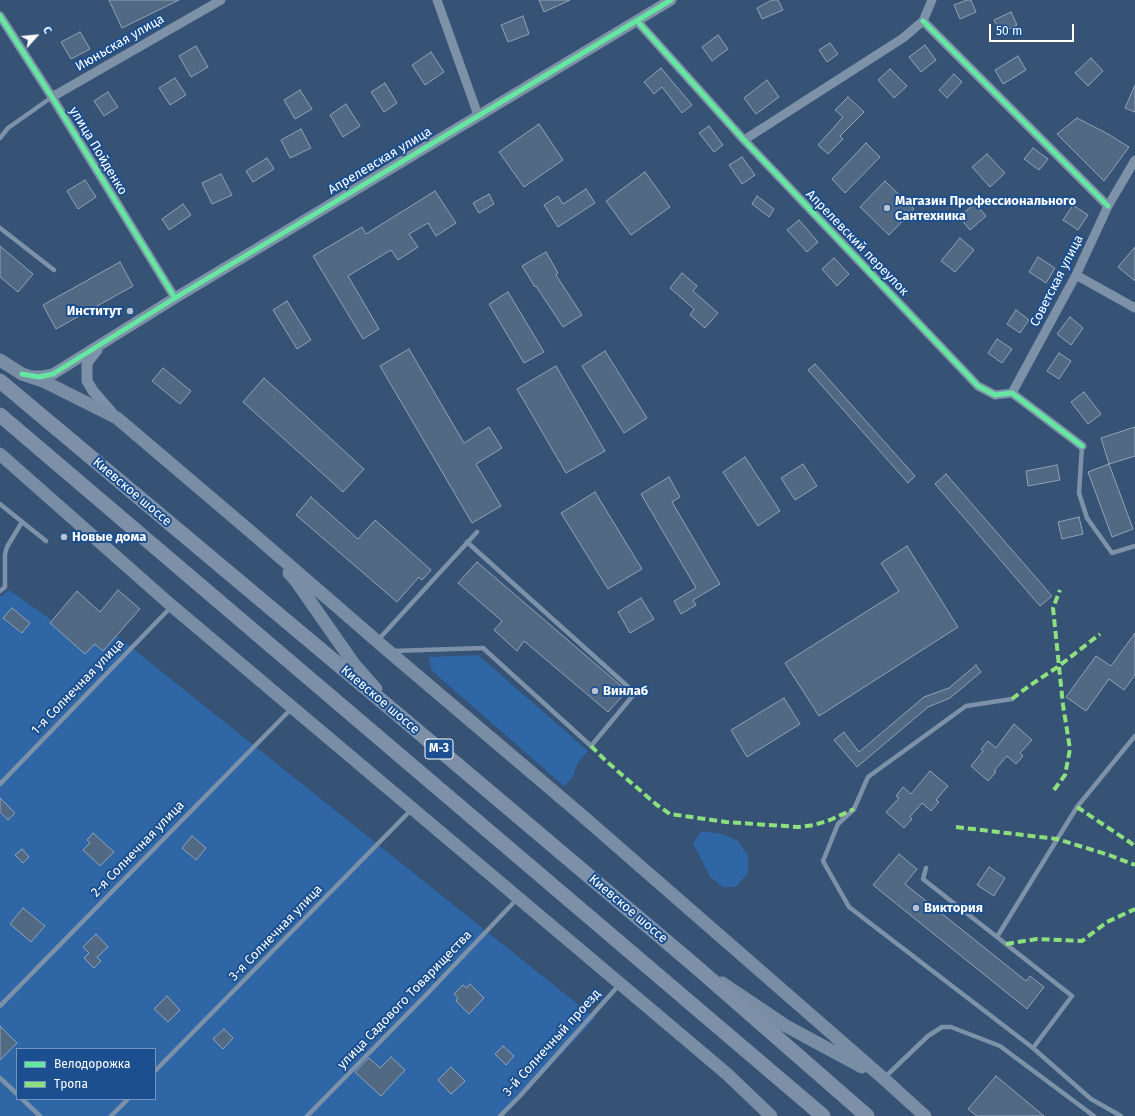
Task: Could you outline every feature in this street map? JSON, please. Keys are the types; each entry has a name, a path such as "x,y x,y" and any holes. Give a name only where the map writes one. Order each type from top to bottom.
{"highway":[{"name":"Киевское шоссе","path":"0,380 693,964 867,1116"},
{"name":"Киевское шоссе","path":"0,415 823,1116"}],"main road":[{"path":"0,360 22,374 43,381 117,418 578,812 925,1116"},
{"path":"0,454 172,606 519,898 721,1070 771,1116"},
{"path":"251,532 296,581 354,664 402,718"},
{"path":"693,964 786,1026 883,1078"}],"street":[{"name":"Июньская улица","path":"52,97 221,0"},
{"path":"437,0 478,115"},
{"name":"Апрелевская улица","path":"22,374 39,377 53,374 175,298 671,0"},
{"path":"744,140 903,38 923,21 932,0"},
{"name":"улица Пойденко","path":"0,16 52,97 175,298"},
{"name":"Апрелевский переулок","path":"637,21 744,140 978,386 995,395 1012,393"},
{"path":"923,21 1108,206"},
{"name":"Советская улица","path":"1012,393 1076,275 1108,206 1135,160"},
{"path":"1076,275 1135,308"},
{"path":"102,343 89,360 87,370 88,381 93,391 117,418"},
{"path":"1012,393 1082,446"}],"lane":[{"path":"0,138 8,128 52,97"},
{"path":"0,228 54,270"},
{"path":"1082,446 1079,493 1087,518 1112,553 1135,546"},
{"path":"0,504 46,541"},
{"path":"0,591 5,587 5,554 7,547 22,522"},
{"path":"467,542 635,693 591,746 483,648 393,651 381,645 467,542 477,532"},
{"name":"1-я Солнечная улица","path":"0,784 172,606"},
{"path":"1012,699 966,706 868,777 854,809 838,824 822,861 849,907 1032,1048 1091,1099 1121,1116"},
{"name":"2-я Солнечная улица","path":"0,1006 292,707"},
{"path":"997,937 1077,807 1135,736"},
{"name":"3-я Солнечная улица","path":"156,1071 412,809"},
{"path":"926,868 923,879 1072,996 1032,1048"},
{"name":"улица Садового Товарищества","path":"307,1116 519,898"},
{"name":"3-й Солнечный проезд","path":"500,1116 519,1097 620,984"},
{"path":"883,1078 928,1036 942,1027 951,1027 1000,1046 1094,1116"},
{"path":"0,1078 16,1093"},
{"path":"23,1100 40,1116"},
{"path":"111,1116 127,1100"}],"shaded area":[{"path":"9,590 57,624 112,632 595,1018 504,1116 0,1116 0,597"},
{"path":"478,655 588,751 577,764 573,777 564,786 431,670 429,657"},
{"path":"702,831 722,834 738,841 748,856 748,873 736,887 723,887 710,877 693,843"}],"building":[{"path":"109,0 179,0 122,28"},
{"path":"539,0 570,0 544,12"},
{"path":"772,0 778,0 783,10 762,19 757,8"},
{"path":"971,0 976,12 960,19 954,5"},
{"path":"1011,12 1017,25 1000,33 994,20"},
{"path":"523,16 529,34 508,42 501,25"},
{"path":"80,32 90,49 71,59 61,42"},
{"path":"718,35 728,49 712,61 702,47"},
{"path":"830,43 838,54 827,62 819,50"},
{"path":"925,45 936,60 921,72 909,57"},
{"path":"196,46 208,67 191,77 179,56"},
{"path":"431,52 444,72 425,85 412,65"},
{"path":"1018,56 1026,70 1003,84 995,70"},
{"path":"1091,58 1103,71 1088,86 1075,73"},
{"path":"661,68 692,105 682,113 662,87 654,94 644,82"},
{"path":"890,69 907,86 894,98 878,80"},
{"path":"954,74 962,82 947,98 939,90"},
{"path":"175,78 186,95 170,105 159,88"},
{"path":"767,80 779,97 756,114 744,98"},
{"path":"385,83 397,103 384,112 371,92"},
{"path":"1135,85 1135,112 1125,108"},
{"path":"300,90 312,109 295,119 284,100"},
{"path":"108,92 118,107 104,116 94,101"},
{"path":"848,97 864,112 840,136 843,139 828,154 818,145 843,117 835,110"},
{"path":"346,104 360,126 343,137 330,115"},
{"path":"1077,118 1129,147 1104,181 1057,134"},
{"path":"539,124 563,160 524,187 499,152"},
{"path":"709,126 723,145 714,152 699,133"},
{"path":"301,129 311,148 290,158 281,140"},
{"path":"866,143 880,157 845,193 832,179"},
{"path":"1033,148 1048,159 1039,170 1024,159"},
{"path":"987,154 1005,173 990,187 972,167"},
{"path":"742,157 755,175 742,184 729,165"},
{"path":"267,158 274,169 253,182 246,171"},
{"path":"645,172 670,207 631,235 606,201"},
{"path":"221,174 232,195 212,204 202,183"},
{"path":"85,180 96,197 78,209 67,191"},
{"name":"Магазин Профессионального Сантехника","path":"885,181 914,209 889,235 860,207"},
{"path":"586,189 595,203 558,227 544,205 558,196 563,204"},
{"path":"435,191 456,223 436,236 428,223 409,234 418,247 398,260 391,250 348,276 379,329 363,339 313,256 362,227 366,234"},
{"path":"489,194 494,204 479,213 473,203"},
{"path":"757,196 774,209 769,217 752,204"},
{"path":"975,203 986,216 970,230 959,217"},
{"path":"183,204 191,215 169,230 162,219"},
{"path":"1073,205 1088,215 1078,230 1063,220"},
{"path":"799,220 818,242 807,252 787,230"},
{"path":"960,238 974,250 955,272 941,261"},
{"path":"0,246 33,274 18,292 0,277"},
{"path":"1135,247 1135,281 1118,267"},
{"path":"546,252 558,273 556,275 582,315 563,327 522,266"},
{"path":"1038,257 1055,268 1046,283 1029,272"},
{"path":"834,258 849,274 837,286 822,269"},
{"path":"120,262 133,286 56,329 43,305"},
{"path":"682,273 697,286 693,291 718,313 705,328 690,315 694,309 670,288"},
{"path":"508,292 544,352 524,363 489,304"},
{"path":"287,301 311,340 297,349 273,310"},
{"path":"1016,310 1029,320 1020,333 1007,324"},
{"path":"1070,317 1083,328 1071,345 1057,334"},
{"path":"997,339 1012,349 1002,363 988,353"},
{"path":"409,349 464,443 489,427 502,448 476,464 501,506 472,523 380,366"},
{"path":"605,351 647,418 624,433 582,366"},
{"path":"1059,353 1071,361 1059,379 1047,371"},
{"path":"815,364 915,476 908,483 808,370"},
{"path":"556,366 605,451 566,473 517,389"},
{"path":"163,368 191,391 180,404 152,381"},
{"path":"264,378 364,469 343,492 243,402"},
{"path":"1084,392 1101,414 1088,424 1071,402"},
{"path":"1135,427 1135,456 1109,464 1101,438"},
{"path":"745,457 780,511 758,526 723,472"},
{"path":"803,464 817,486 795,500 781,478"},
{"path":"1109,464 1133,529 1112,537 1088,472"},
{"path":"1057,465 1060,480 1028,486 1026,471"},
{"path":"946,474 1052,596 1040,606 935,484"},
{"path":"669,477 680,497 672,502 720,584 693,600 696,605 681,614 674,601 696,588 641,494"},
{"path":"595,492 642,569 608,589 561,513"},
{"path":"311,497 358,539 375,520 431,570 422,580 419,577 397,602 296,515"},
{"path":"1079,517 1083,534 1062,539 1058,522"},
{"path":"907,546 958,627 819,716 785,663 899,591 881,563"},
{"path":"477,562 627,691 608,712 524,641 517,651 494,630 502,621 458,583"},
{"path":"118,590 140,609 103,651 95,644 85,654 50,623 77,591 100,612"},
{"path":"641,598 654,619 630,633 618,612"},
{"path":"12,608 30,623 22,633 3,618"},
{"path":"1135,633 1135,675 1124,690 1109,679 1086,711 1066,697 1096,656 1111,666"},
{"path":"976,665 981,672 950,698 928,707 857,767 834,740 844,732 859,752 924,697 949,688"},
{"path":"784,698 800,724 747,757 731,730"},
{"path":"1014,724 1032,740 1020,753 1023,756 1016,764 1007,756 994,771 996,772 988,781 971,766 983,751 981,749 988,741 996,748"},
{"path":"930,771 948,786 936,800 939,802 931,811 922,803 910,817 912,819 904,828 886,812 899,798 896,796 903,787 911,794"},
{"path":"0,798 15,813 8,820 0,812"},
{"path":"93,833 114,852 100,866 83,850 90,843 87,840"},
{"path":"192,836 206,848 196,860 182,848"},
{"path":"22,849 29,857 23,863 15,855"},
{"path":"899,854 917,869 905,884 1026,981 1030,976 1044,987 1027,1009 873,885"},
{"path":"989,867 1005,878 994,896 977,885"},
{"path":"23,908 45,926 31,942 10,924"},
{"path":"96,934 108,947 97,957 101,961 94,968 84,958 89,953 83,947"},
{"path":"470,984 484,998 469,1014 456,1001 458,998 454,994 463,985 467,988"},
{"path":"167,996 180,1010 168,1022 154,1009"},
{"path":"0,1026 17,1043 0,1060"},
{"path":"224,1029 233,1038 223,1049 213,1039"},
{"path":"503,1046 514,1056 506,1065 495,1054"},
{"path":"391,1057 405,1070 381,1096 355,1072 369,1058 380,1068"},
{"path":"451,1067 465,1081 451,1094 438,1080"},
{"path":"996,1076 1044,1116 977,1116 968,1109"}],"marked path":[{"path":"1054,790 1065,775 1070,749 1063,705 1053,608 1060,590"},
{"path":"1012,699 1059,666 1100,634"},
{"path":"591,746 657,805 670,814 726,822 798,827 814,825 830,820 854,809"},
{"path":"1077,807 1135,847"},
{"path":"956,827 1057,839 1109,855 1135,865"},
{"path":"1006,944 1037,939 1082,941 1107,922 1135,909"}],"cycle path":[{"path":"22,374 39,377 53,374 175,298 671,0"},
{"path":"0,16 52,97 175,298"},
{"path":"637,21 744,140 978,386 995,395 1012,393 1082,446"},
{"path":"923,21 1108,206"}],"place":[{"name":"Магазин Профессионального Сантехника","path":"887,208"},
{"name":"Институт","path":"130,311"},
{"name":"Новые дома","path":"64,537"},
{"name":"Винлаб","path":"595,691"},
{"name":"Виктория","path":"916,908"}]}
